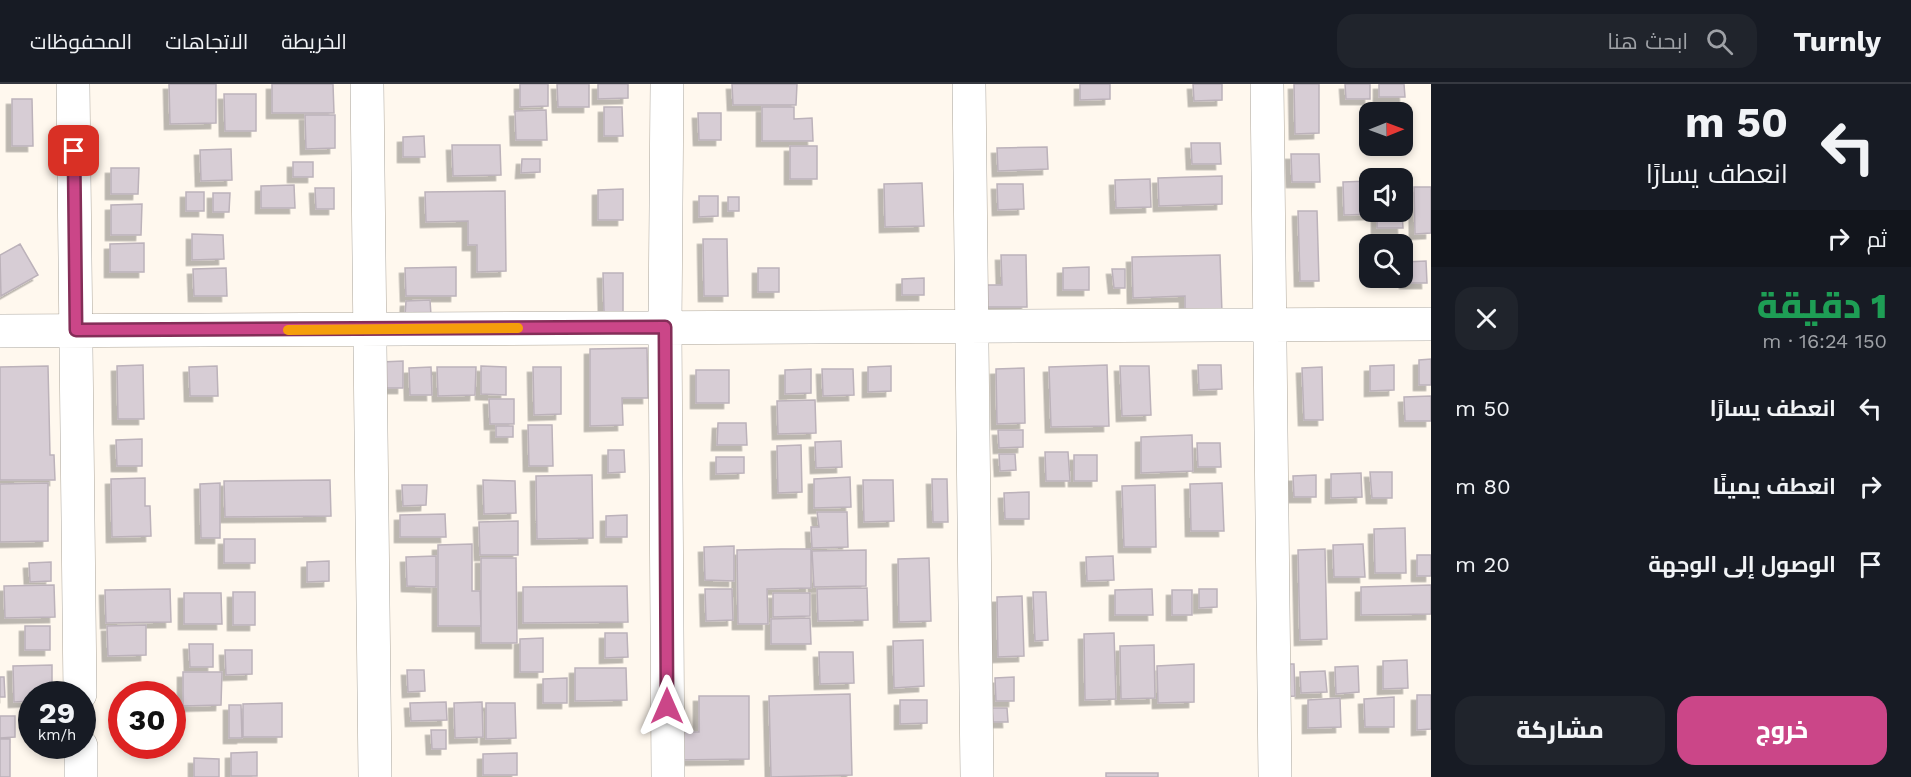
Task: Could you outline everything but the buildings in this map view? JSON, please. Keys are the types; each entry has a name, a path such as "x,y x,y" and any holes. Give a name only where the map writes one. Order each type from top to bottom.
{"street":[{"path":"73,84 80,681"},
{"path":"368,84 375,777"},
{"path":"667,84 665,327 668,777"},
{"path":"969,84 977,777"},
{"path":"1267,84 1275,777"},
{"path":"0,331 1431,324"},
{"path":"81,759 81,777"}],"slow traffic":[{"path":"288,330 518,328"}],"route":[{"path":"74,151 76,330 665,327 667,706"}]}
